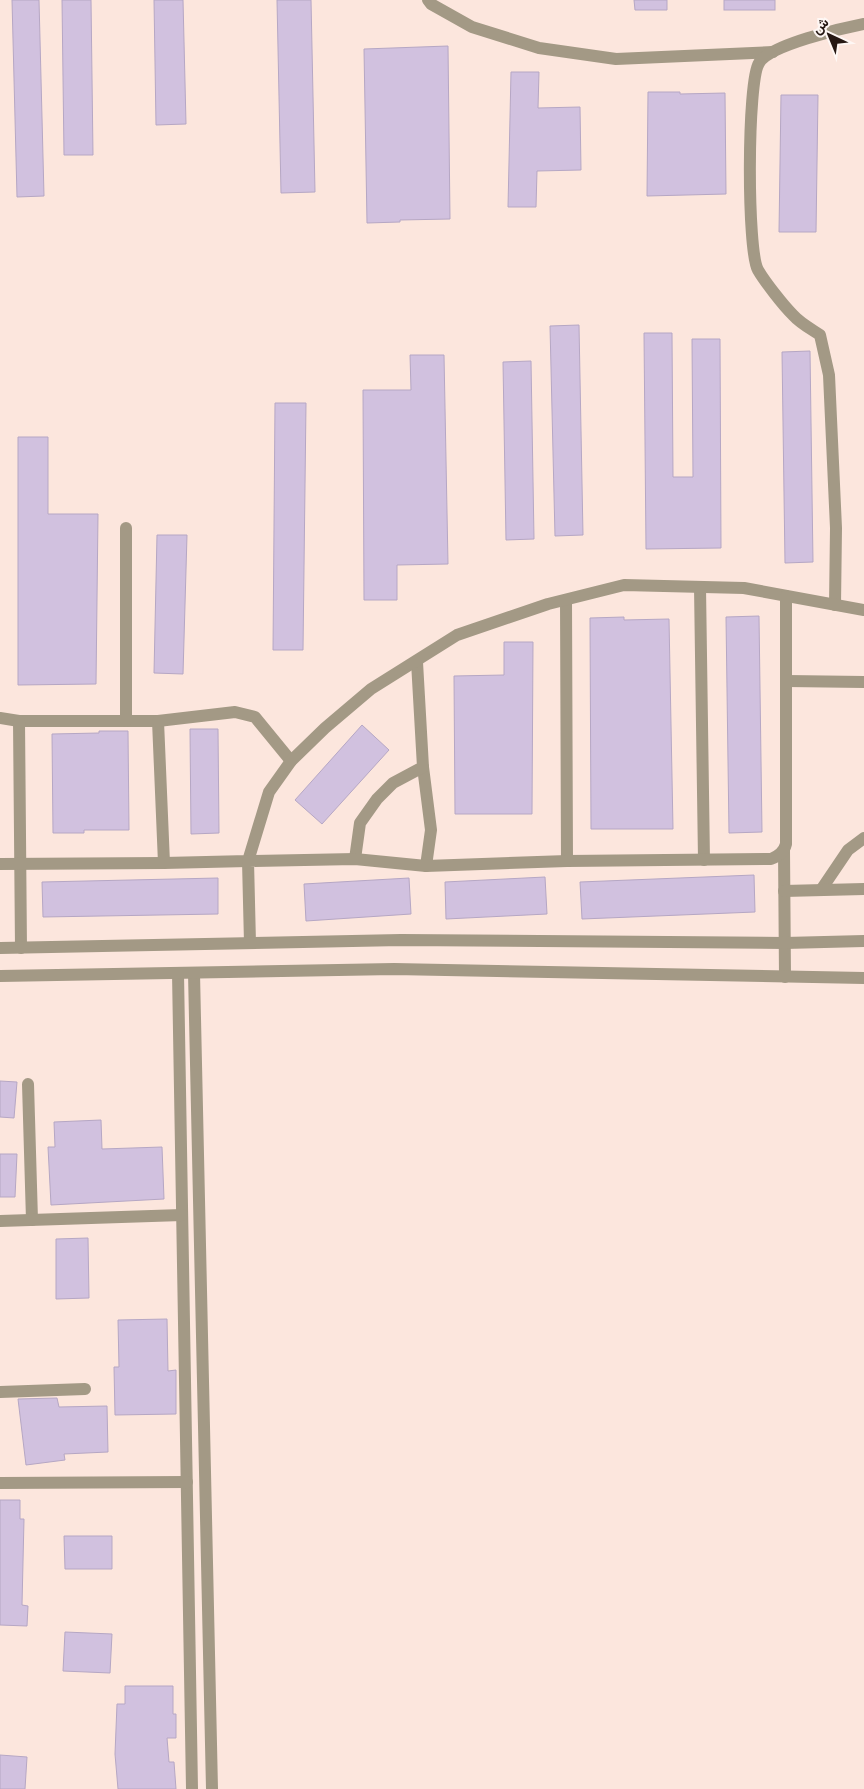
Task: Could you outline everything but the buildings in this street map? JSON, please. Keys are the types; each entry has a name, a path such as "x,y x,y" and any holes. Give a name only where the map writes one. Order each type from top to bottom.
{"street":[{"path":"428,0 431,4 472,26 539,48 616,59 773,52"},
{"path":"835,605 836,528 829,375 820,335 793,316 757,268 752,239 750,144 753,88 759,63 773,52 800,40 864,24"},
{"path":"126,528 126,721"},
{"path":"250,943 248,860 269,792 291,761 325,728 371,689 417,662 457,635 548,604 624,585 744,588 864,610"},
{"path":"700,587 704,860"},
{"path":"785,977 786,596"},
{"path":"566,600 567,860"},
{"path":"417,662 423,767 431,830 426,866"},
{"path":"787,681 864,682"},
{"path":"0,718 19,721 126,721 158,720 235,712 255,717 291,761"},
{"path":"158,720 164,863"},
{"path":"19,721 21,948"},
{"path":"355,859 360,823 377,799 393,783 423,767"},
{"path":"821,890 848,850 864,838"},
{"path":"0,864 355,859 426,866 567,860 772,859 784,850"},
{"path":"784,891 864,890"},
{"path":"0,948 401,940 864,941"},
{"path":"0,976 394,969 864,978"},
{"path":"178,973 192,1789"},
{"path":"194,973 212,1789"},
{"path":"28,1084 32,1220"},
{"path":"0,1222 182,1215"},
{"path":"0,1392 85,1389"},
{"path":"0,1483 187,1482"}]}
